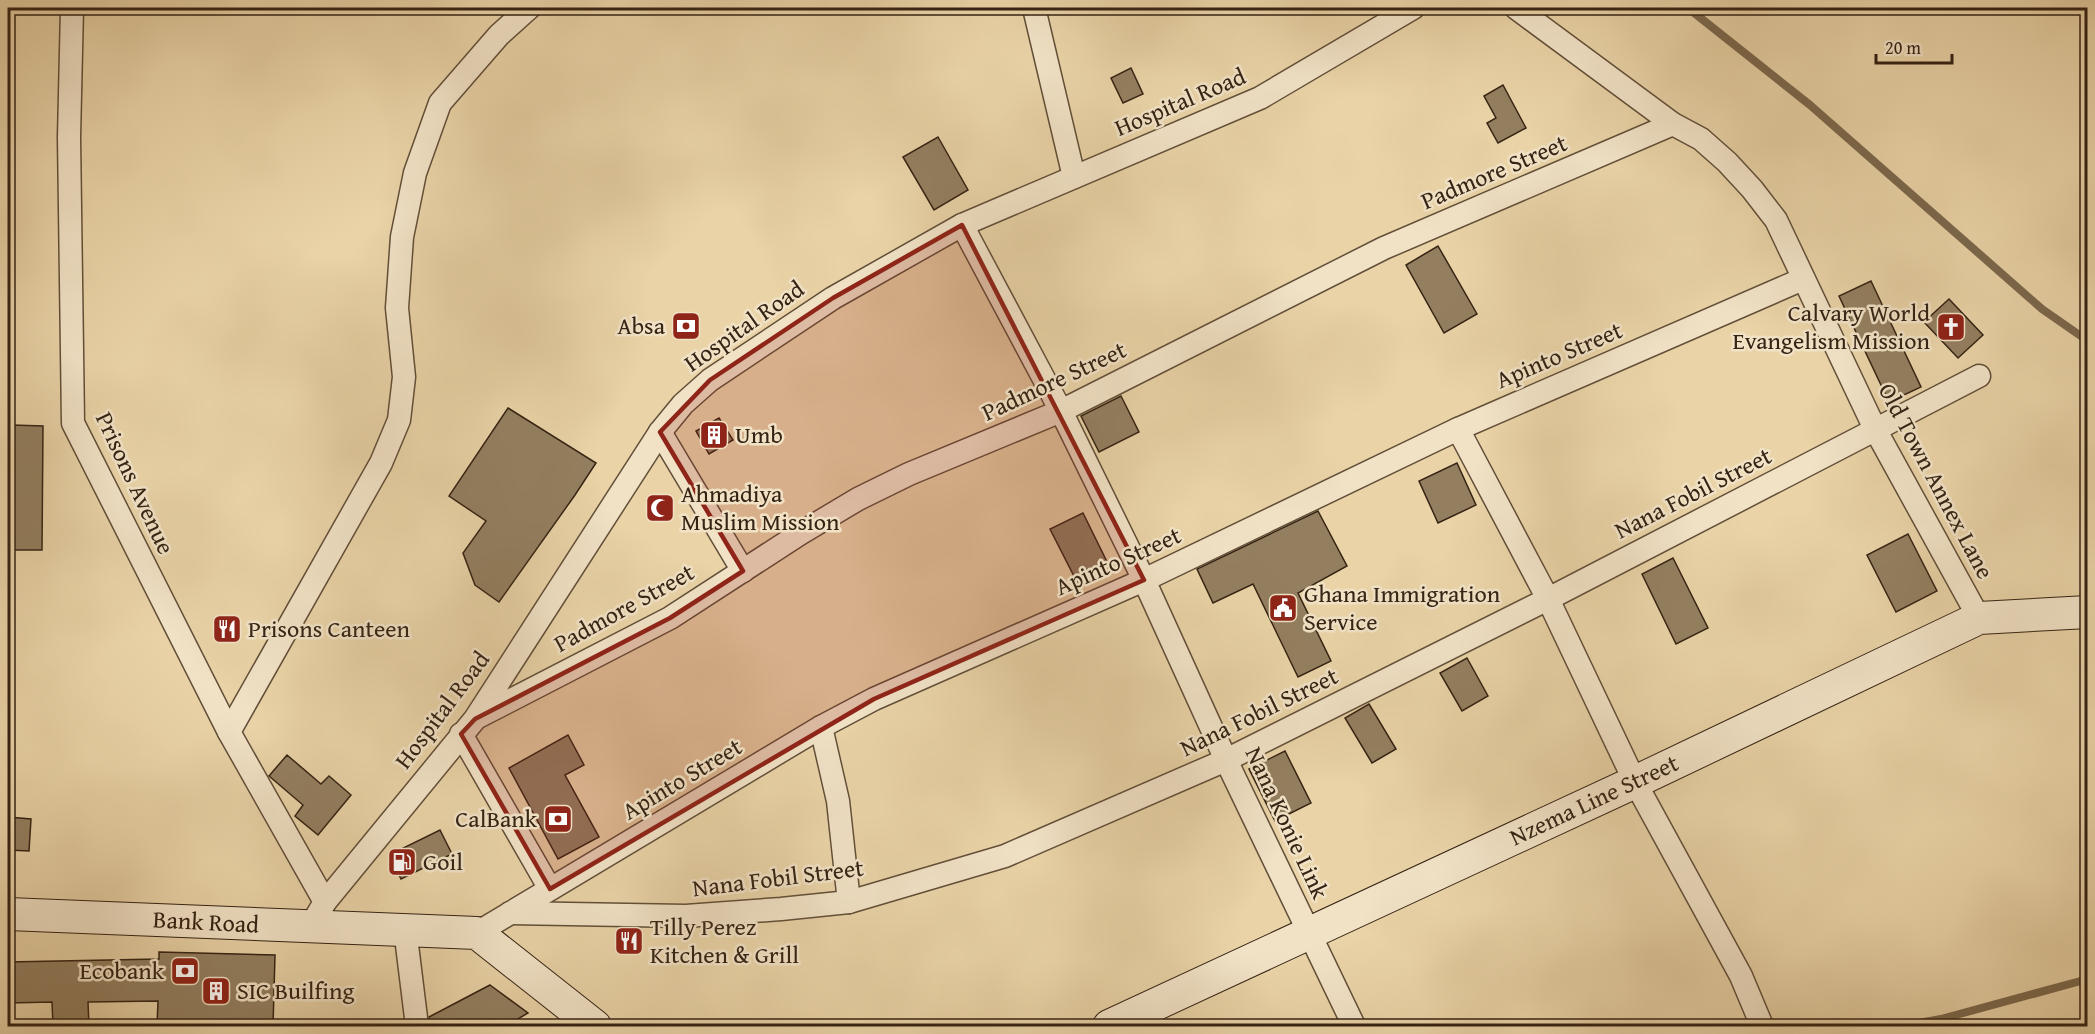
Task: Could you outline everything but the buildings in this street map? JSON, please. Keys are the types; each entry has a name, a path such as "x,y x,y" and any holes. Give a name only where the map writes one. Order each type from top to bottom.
{"street":[{"name":"Prisons Avenue","path":"72,8 69,137 73,423 229,732 317,914"},
{"path":"229,732 381,463 399,420 404,377 397,308 402,237 415,172 440,104 499,35 529,8"},
{"path":"1034,8 1074,177"},
{"name":"Hospital Road","path":"317,914 468,726 660,432 683,404 710,380 833,298 962,225 1260,98 1413,8"},
{"name":"Old Town Annex Lane","path":"1516,8 1673,124 1701,139 1752,189 1776,220 1875,429 1980,618"},
{"name":"Padmore Street","path":"468,726 670,618 858,499 909,474 1060,411 1384,248 1673,124"},
{"name":"Nana Konie Link","path":"962,225 1060,411 1144,580 1226,760 1354,1026"},
{"name":"Apinto Street","path":"477,933 821,728 885,694 1144,580 1458,429 1803,279"},
{"name":"Nana Fobil Street","path":"510,913 686,916 849,902 1005,856 1226,760 1548,599 1979,376"},
{"path":"1458,429 1548,599 1635,782 1741,976 1762,1026"},
{"path":"660,432 743,571"},
{"name":"Nzema Line Street","path":"1109,1026 1635,782 1980,618 2088,612"},
{"path":"468,726 550,889"},
{"path":"821,728 838,801 849,902"},
{"name":"Bank Road","path":"8,914 317,914 405,930"},
{"path":"417,1026 405,930 477,933 595,1026"}],"highlighted area":[{"path":"962,225 1144,580 874,699 550,889 461,734 475,719 670,618 743,571 660,432 710,380 833,298"}],"waterway":[{"path":"1688,8 1810,105 2042,309 2088,341"},
{"path":"1901,1026 1941,1019 2088,979"}],"place":[{"name":"Absa","path":"686,326"},
{"name":"Calvary World Evangelism Mission","path":"1951,327"},
{"name":"Umb","path":"714,435"},
{"name":"Ahmadiya Muslim Mission","path":"660,508"},
{"name":"Ghana Immigration Service","path":"1283,608"},
{"name":"Prisons Canteen","path":"227,629"},
{"name":"CalBank","path":"558,819"},
{"name":"Goil","path":"402,862"},
{"name":"Tilly Perez Kitchen & Grill","path":"629,941"},
{"name":"Ecobank","path":"185,971"},
{"name":"SIC Builfing","path":"216,991"}]}
